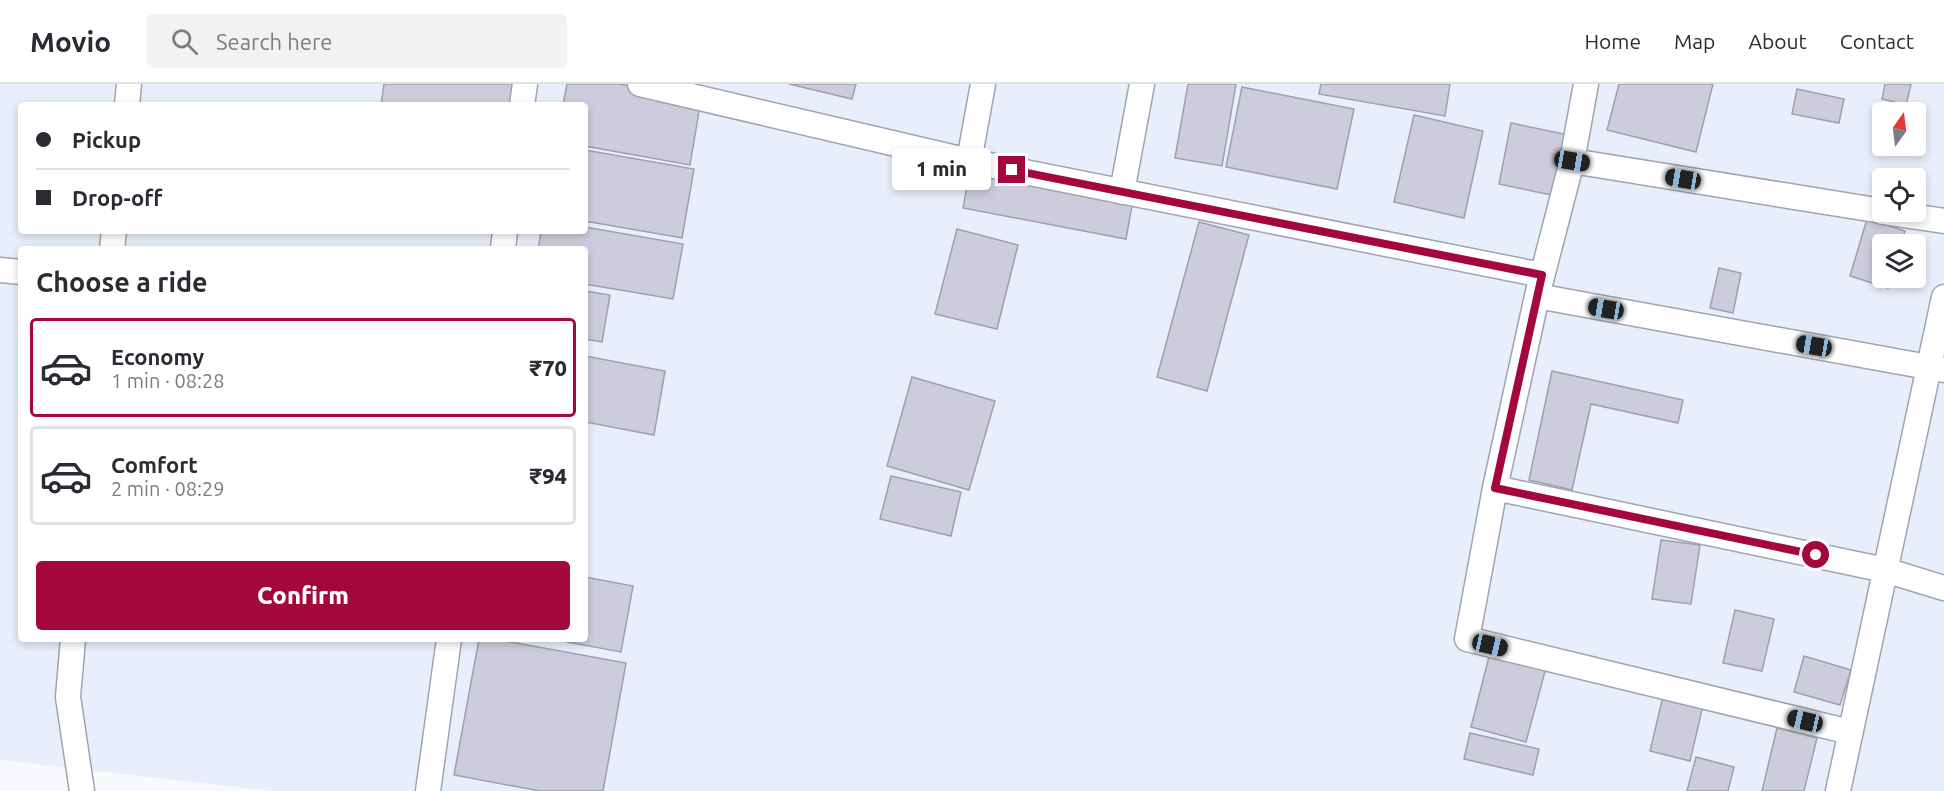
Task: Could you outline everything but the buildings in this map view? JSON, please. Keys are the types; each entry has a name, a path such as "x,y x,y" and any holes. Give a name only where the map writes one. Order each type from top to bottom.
{"street":[{"path":"127,102 129,84"},
{"path":"522,102 525,84"},
{"path":"640,84 969,161 1122,192 1540,286 1936,369"},
{"path":"969,161 983,84"},
{"path":"1122,192 1142,84"},
{"path":"1586,84 1572,161 1540,286 1495,488 1467,639 1850,732"},
{"path":"1572,161 1872,209"},
{"path":"1926,218 1944,221"},
{"path":"0,270 18,272"},
{"path":"1838,791 1885,570 1936,369 1944,297"},
{"path":"1495,488 1885,570 1944,588"},
{"path":"74,642 68,697 82,791"},
{"path":"428,791 449,642"}],"shaded area":[{"path":"0,84 1944,84 1944,791 272,791 0,760"}],"route":[{"path":"1012,170 1542,275 1495,488 1816,555"}]}
